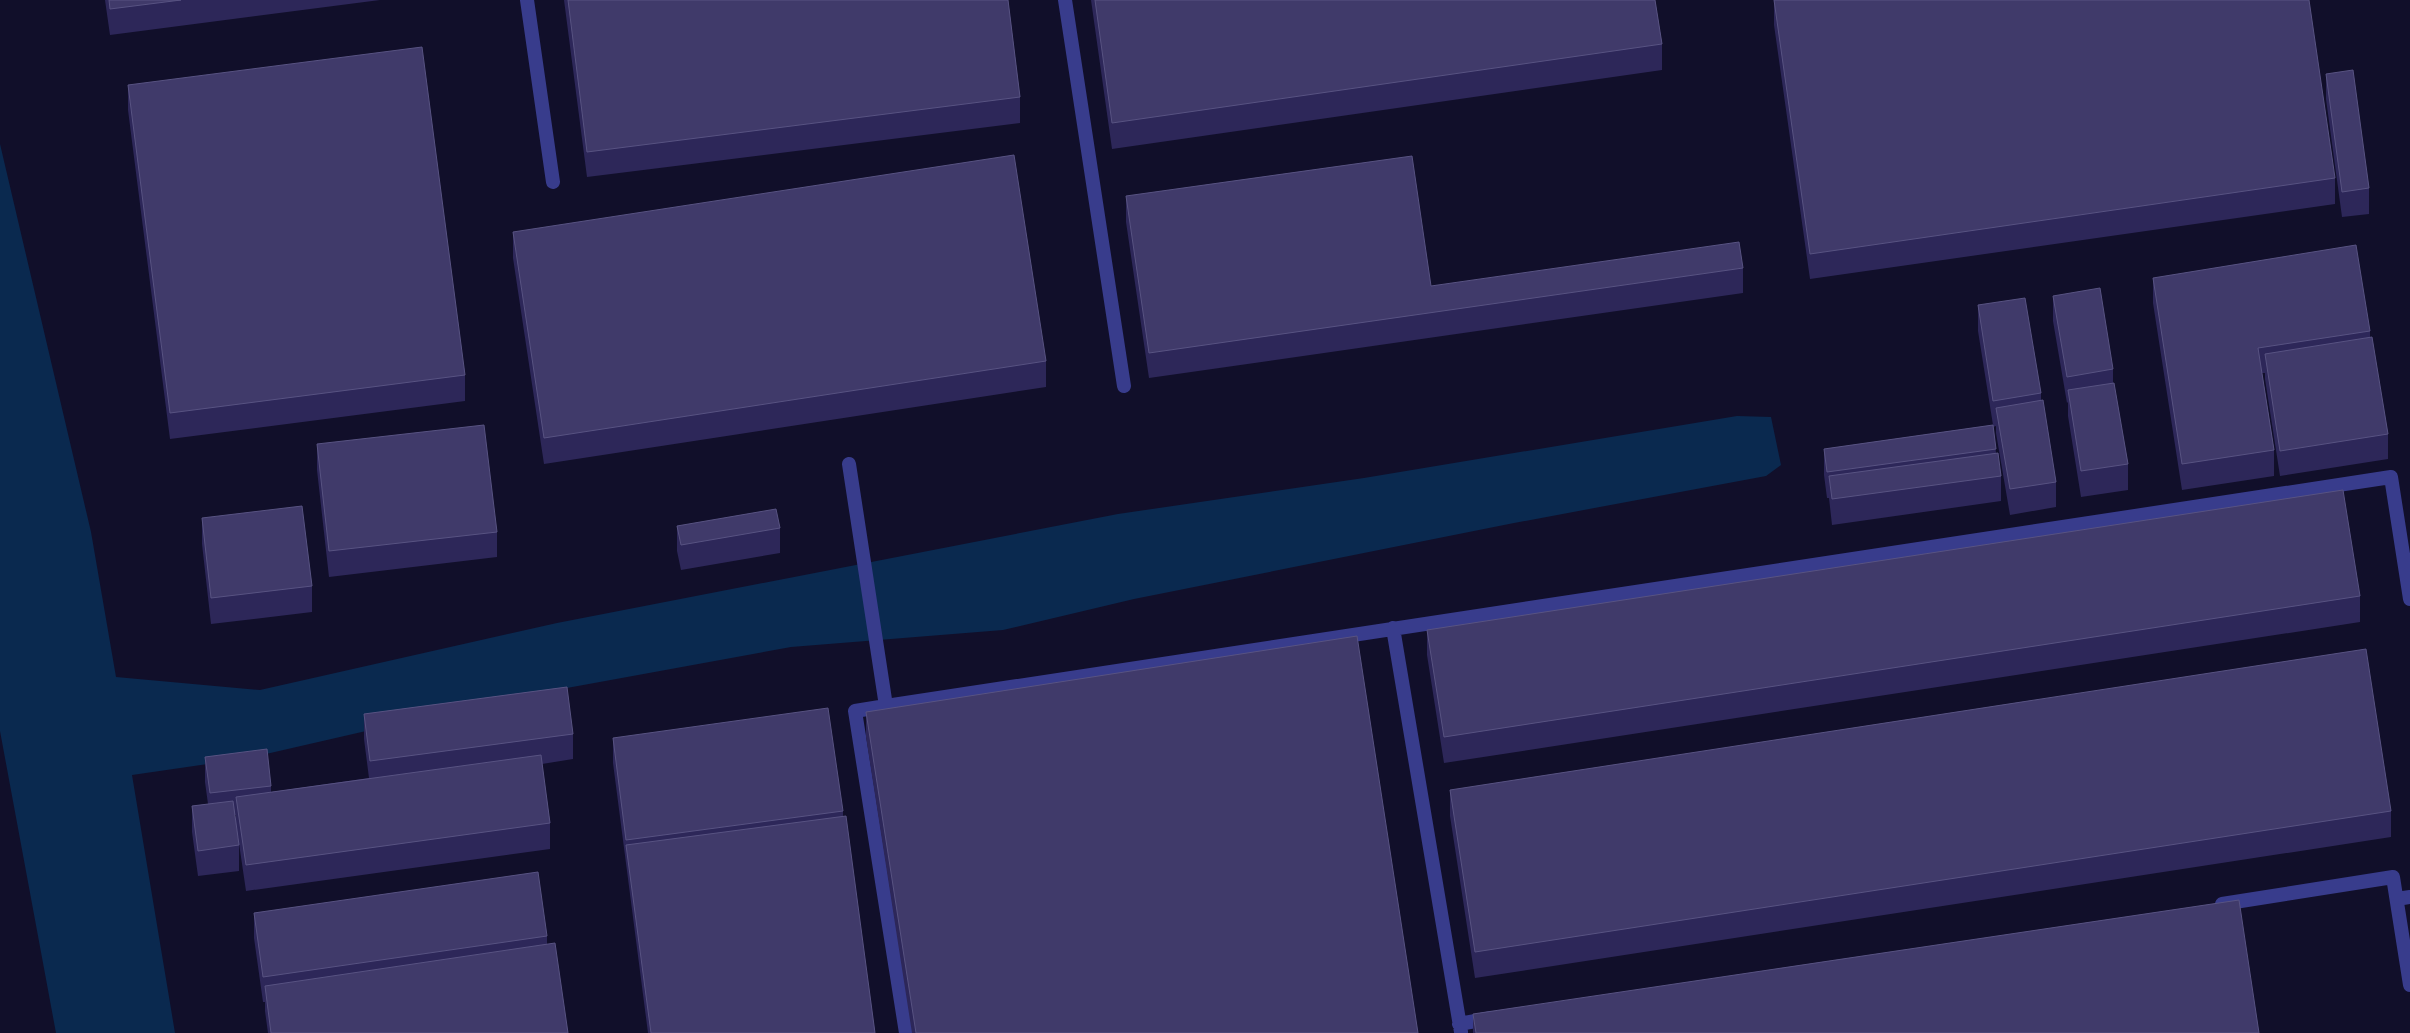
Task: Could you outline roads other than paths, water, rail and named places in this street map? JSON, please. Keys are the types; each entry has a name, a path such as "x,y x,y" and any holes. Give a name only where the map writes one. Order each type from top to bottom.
{"lane":[{"path":"527,0 553,182"},
{"path":"1065,0 1124,386"},
{"path":"849,464 886,706"},
{"path":"906,1033 855,711 2391,477 2410,599"},
{"path":"1393,628 1460,1028 1508,1016"},
{"path":"2206,907 2393,877 2403,898 2410,985"}],"water":[{"path":"0,144 91,532 116,677 260,690 557,623 1118,514 1364,478 1737,416 1771,417 1781,465 1766,476 1514,523 1134,599 1003,630 791,647 501,700 249,758 132,775 175,1033 56,1033 0,731"}]}
